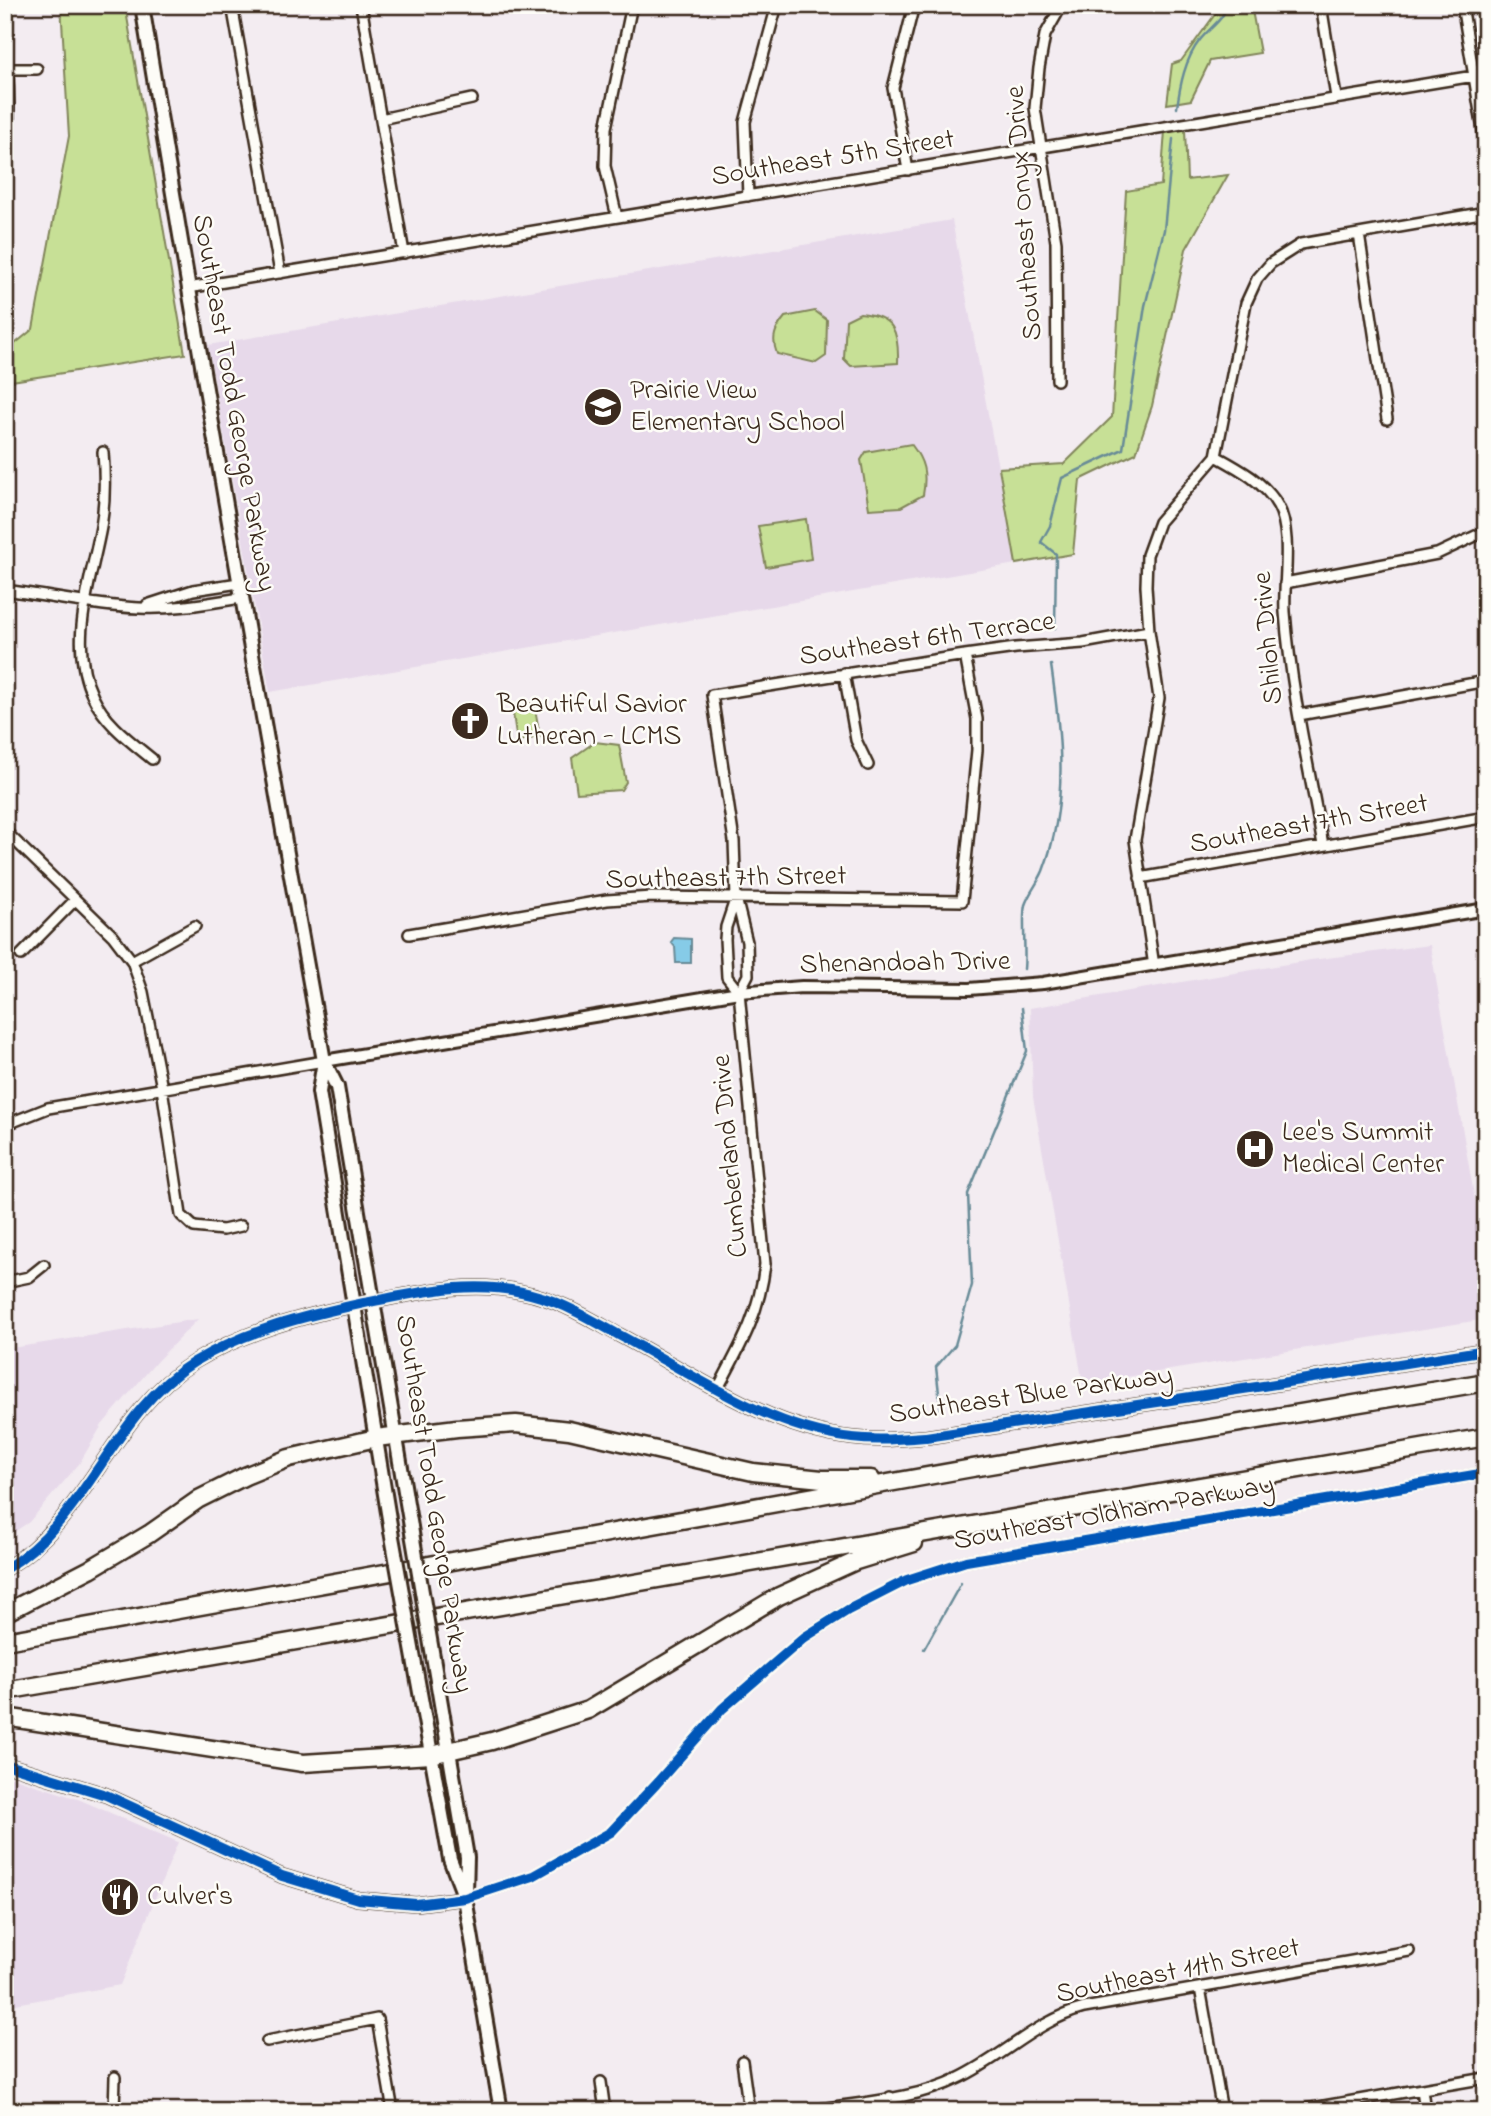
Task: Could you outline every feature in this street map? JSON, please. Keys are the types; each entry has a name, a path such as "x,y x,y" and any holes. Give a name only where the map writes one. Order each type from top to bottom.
{"highway":[{"path":"5,1641 972,1468 1486,1382"},
{"path":"5,1613 90,1569 149,1534 199,1499 245,1476 289,1458 396,1435 516,1424 569,1430 753,1472 822,1479 874,1479 972,1468"},
{"path":"5,1691 1486,1437"},
{"path":"5,1717 303,1763 430,1755 450,1751 492,1741 588,1710 743,1616 814,1578 908,1544 963,1534 975,1523"}],"main road":[{"name":"Southeast Todd George Parkway","path":"142,5 188,288 303,946 324,1060 337,1087 374,1301 467,1857 465,1898"},
{"name":"Southeast Todd George Parkway","path":"324,1060 319,1092 391,1531 450,1859 465,1898"},
{"path":"465,1898 501,2111"}],"street":[{"path":"232,5 280,273"},
{"path":"361,5 404,253"},
{"path":"617,217 605,166 606,128 632,5"},
{"path":"748,196 746,122 776,5"},
{"path":"908,170 893,88 914,5"},
{"name":"Southeast Onyx Drive","path":"1057,380 1056,242 1035,108 1045,35 1062,5"},
{"path":"1321,5 1336,97"},
{"path":"1462,5 1486,148"},
{"path":"5,50 8,144 5,153"},
{"path":"7,69 37,69"},
{"name":"Southeast 5th Street","path":"188,288 1486,74"},
{"path":"381,119 472,99"},
{"path":"1154,966 1135,840 1158,698 1149,631 1147,555 1158,522 1216,456 1246,303 1257,279 1271,263 1301,244 1486,212"},
{"path":"1359,234 1387,419"},
{"path":"103,452 102,524 85,603 81,645 84,673 93,698 107,720 152,759"},
{"name":"Shiloh Drive","path":"1216,456 1251,475 1278,506 1285,532 1285,612 1299,715 1322,845"},
{"path":"1285,583 1437,554 1486,531"},
{"path":"139,608 192,590 239,583"},
{"path":"5,590 85,603 139,608 161,608 242,598"},
{"name":"Southeast 6th Terrace","path":"712,695 965,654 1083,643 1149,631"},
{"name":"Southeast 7th Street","path":"410,934 607,900 652,897 962,901 977,750 976,719 965,654"},
{"path":"844,673 856,740 868,765"},
{"path":"1299,715 1486,681"},
{"name":"Cumberland Drive","path":"712,695 734,841 736,898 747,942 748,975 739,992"},
{"name":"Southeast 7th Street","path":"1140,878 1486,817"},
{"path":"5,831 113,936 132,961 143,992 162,1088 181,1215 194,1227 223,1230 241,1226"},
{"name":"Cumberland Drive","path":"717,1390 751,1327 758,1306 765,1264 739,992 727,976 726,927 736,898"},
{"path":"21,955 75,900"},
{"name":"Shenandoah Drive","path":"324,1060 739,992 802,987 969,989 1043,983 1486,909"},
{"path":"132,961 195,926"},
{"path":"5,1125 48,1108 324,1060"},
{"path":"5,1282 29,1277 44,1265"},
{"name":"Southeast Blue Parkway","path":"5,1569 18,1562 54,1528 151,1396 171,1378 204,1357 260,1329 293,1318 454,1287 495,1287 524,1292 562,1304 717,1390 780,1419 850,1438 887,1440 926,1437 1486,1350"},
{"name":"Southeast Oldham Parkway","path":"5,1764 106,1795 282,1875 358,1899 416,1904 465,1898 533,1876 611,1832 722,1709 805,1637 848,1610 906,1580 966,1561 1486,1473"},
{"name":"Southeast 11th Street","path":"807,2111 934,2088 958,2079 1037,2027 1068,2012 1409,1951"},
{"path":"1200,1987 1222,2111"},
{"path":"267,2041 377,2019 393,2111"},
{"path":"742,2061 749,2111"},
{"path":"114,2111 115,2077"},
{"path":"1295,2111 1486,2078"},
{"path":"601,2082 605,2111"},
{"path":"1422,2089 1425,2111"},
{"path":"890,2097 892,2111"}],"shaded area":[{"name":"Prairie View Elementary School","path":"952,220 1016,564 270,692 208,345"},
{"name":"Lee's Summit Medical Center","path":"1430,945 1486,1263 1486,1319 1083,1384 1033,1097 1030,1008 1311,960"},
{"path":"198,1319 157,1361 102,1425 79,1464 29,1522 5,1538 5,1349"},
{"path":"5,1775 78,1799 178,1842 120,1985 5,2006"}],"green space":[{"path":"61,5 125,5 185,354 5,382 5,352 33,329 69,136"},
{"path":"1238,5 1251,5 1260,53 1210,61 1191,100 1167,104 1172,64 1181,61 1216,13"},
{"path":"1185,129 1187,180 1228,175 1186,249 1152,406 1136,453 1080,480 1073,554 1016,564 999,468 1064,464 1112,417 1126,191 1161,185 1165,131"},
{"path":"815,311 827,320 826,356 816,363 777,354 775,334 785,317"},
{"path":"860,313 880,318 892,327 897,342 898,363 851,366 844,359 846,320"},
{"path":"911,444 923,468 923,495 901,507 869,509 861,460 866,452"},
{"path":"806,519 811,559 766,567 758,526"},
{"path":"534,703 540,737 517,741 512,707"},
{"path":"595,742 619,745 626,782 621,790 577,793 572,758"}],"water":[{"path":"674,938 691,939 691,963 676,963 675,947 671,942"}],"waterway":[{"path":"1177,108 1190,55 1223,15 1227,5"},
{"path":"1055,628 1056,554 1041,542 1050,526 1062,478 1123,449 1145,306 1164,230 1173,139"},
{"path":"1024,969 1025,905 1043,871 1051,846 1060,795 1060,743 1051,665"},
{"path":"941,1410 936,1367 955,1345 972,1285 968,1194 1027,1051 1022,1008"},
{"path":"924,1649 961,1583"}],"cycle path":[{"path":"5,1569 34,1548 58,1523 142,1409 166,1383 194,1362 234,1341 276,1325 364,1303 423,1292 482,1287 522,1292 548,1299 760,1411 821,1432 861,1439 926,1437 1486,1350"},
{"path":"5,1764 106,1795 282,1876 358,1899 416,1904 465,1898 533,1876 611,1832 722,1709 805,1637 848,1610 907,1580 966,1561 1486,1473"}],"place":[{"name":"Prairie View Elementary School","path":"603,407"},
{"name":"Beautiful Savior Lutheran - LCMS","path":"470,721"},
{"name":"Lee's Summit Medical Center","path":"1255,1149"},
{"name":"Culver's","path":"120,1897"}]}
